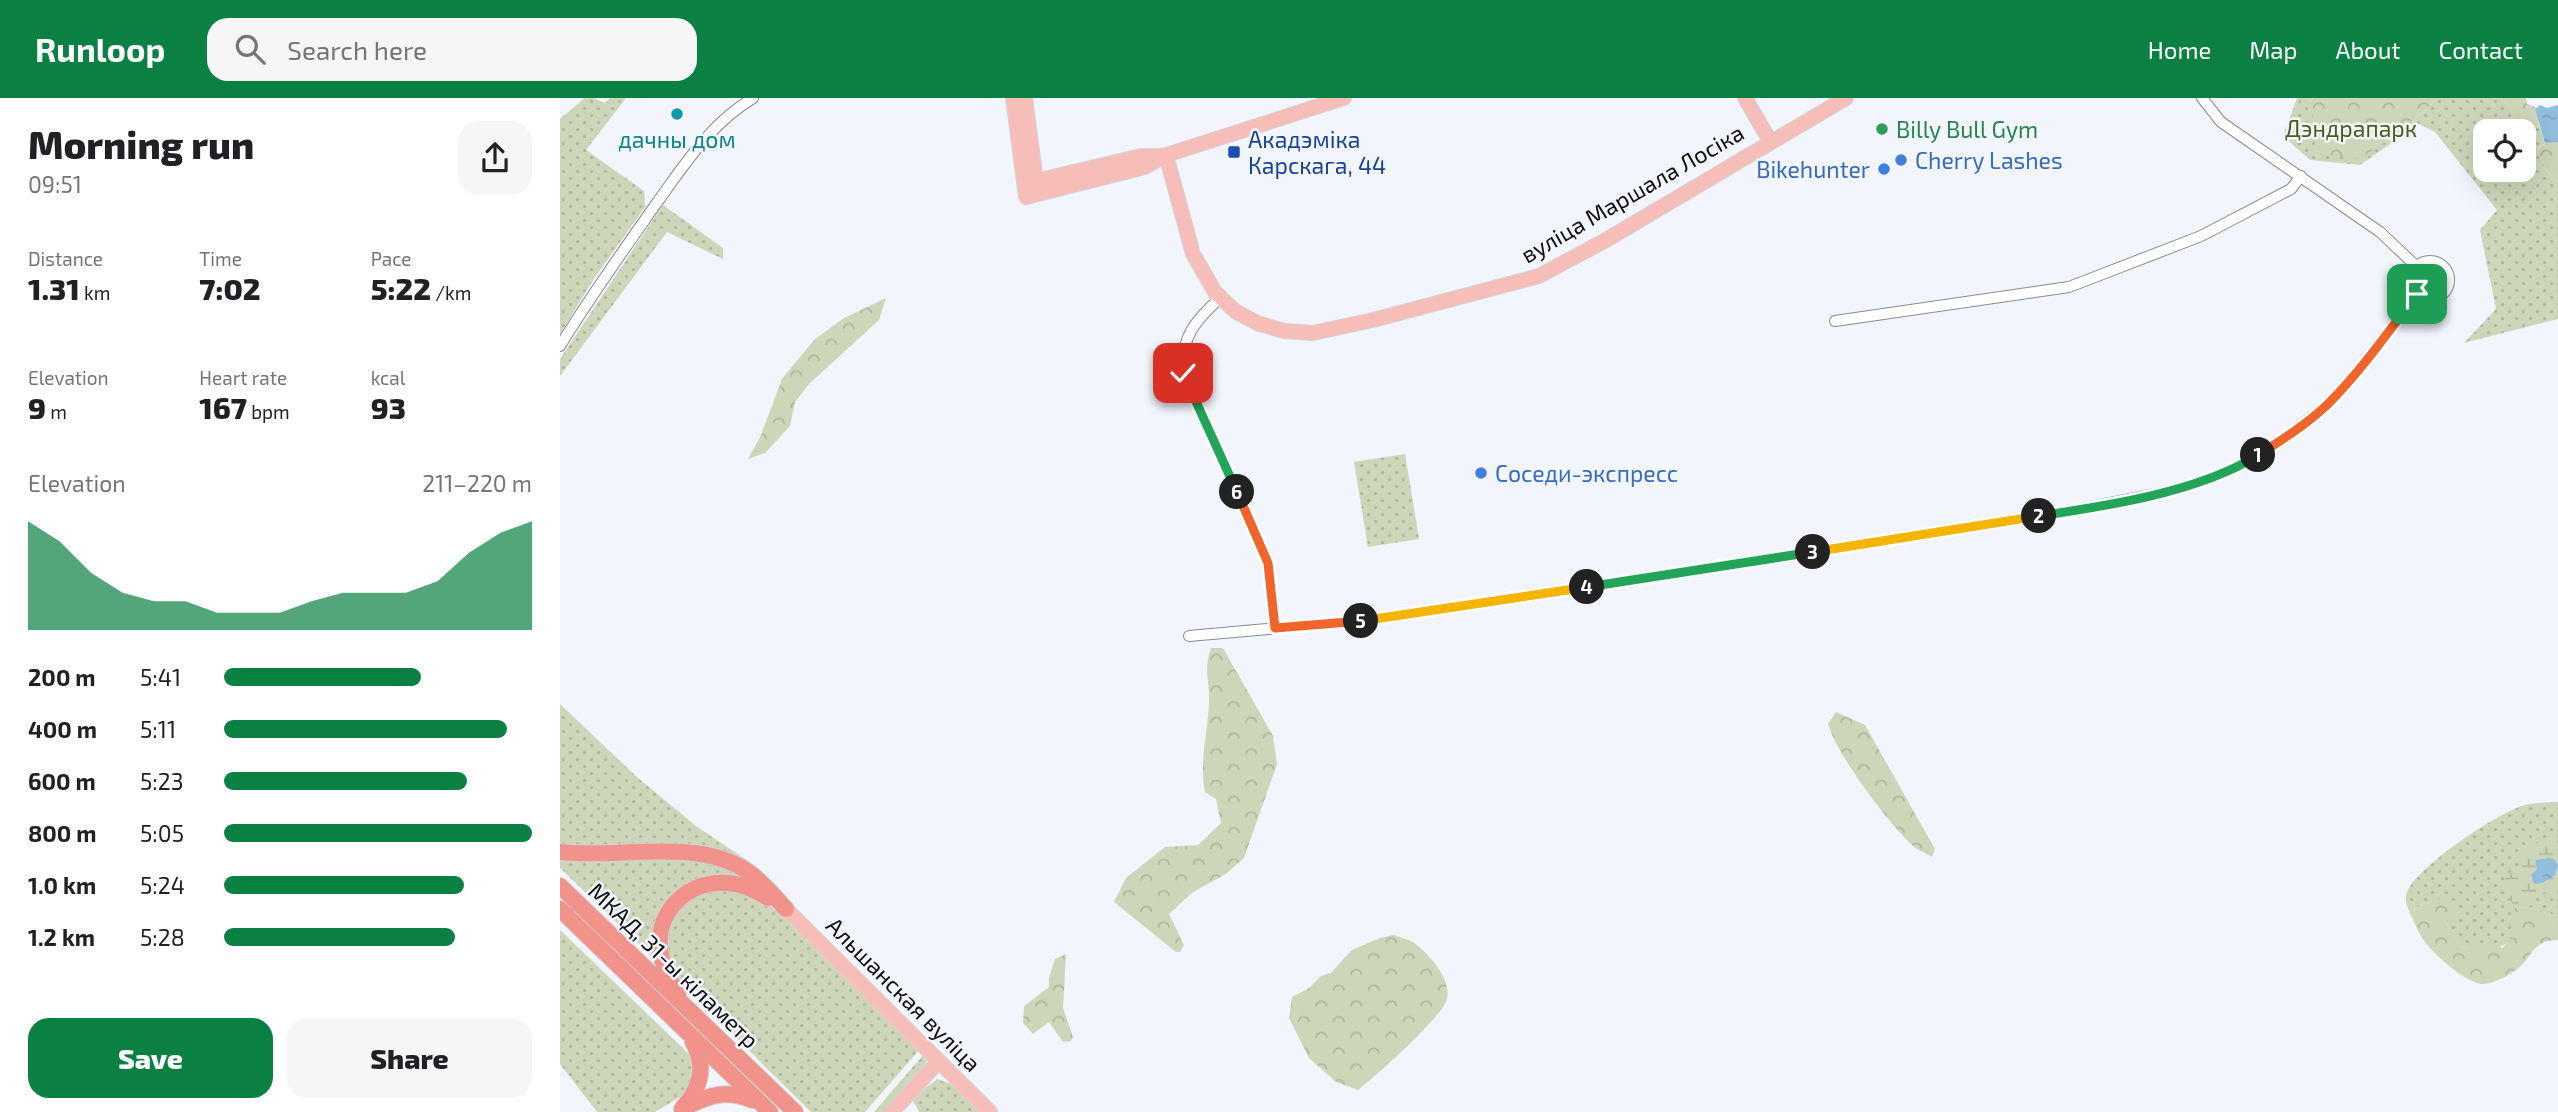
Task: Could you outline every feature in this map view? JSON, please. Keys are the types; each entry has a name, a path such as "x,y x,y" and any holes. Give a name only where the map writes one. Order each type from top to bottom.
{"highway":[{"path":"560,852 579,855 710,855 730,861 749,872 786,909"},
{"path":"683,1006 660,950 662,927 679,898 707,884 728,883 751,888 786,909"},
{"name":"МКАД, 31-ы кіламетр","path":"560,886 795,1112"},
{"name":"МКАД, 31-ы кіламетр","path":"560,909 764,1107"},
{"path":"679,1110 696,1090 701,1068 698,1051 684,1028"},
{"path":"679,1110 701,1099 725,1093 734,1093 764,1107"}],"main road":[{"path":"1013,98 1026,197 1036,188 1141,156 1166,156 1305,104 1344,98"},
{"path":"1025,98 1036,188"},
{"path":"1745,98 1770,141"},
{"name":"вуліца Маршала Лосіка","path":"1166,156 1193,254 1220,298 1235,311 1257,323 1284,331 1312,332 1373,320 1539,276 1578,256 1846,98"},
{"name":"Альшанская вуліца","path":"786,909 989,1112"},
{"path":"892,1112 938,1062"}],"street":[{"path":"560,346 598,284 702,142 724,118 753,98"},
{"path":"2202,98 2221,122 2380,232 2417,267"},
{"path":"1835,321 2069,287 2201,236 2291,189 2301,176"},
{"path":"2432,261 2439,263 2449,276 2446,291 2440,297 2432,299 2417,294 2411,284 2413,272 2417,267 2432,261"},
{"path":"1189,636 1369,620 2045,516 2169,491 2223,474 2250,460 2286,437 2327,405 2356,373 2417,294"},
{"path":"1220,298 1189,333 1182,352 1183,373 1268,563 1275,628"}],"green space":[{"path":"585,98 605,103 610,98 626,98 586,150 644,191 645,207 593,280 560,334 560,119"},
{"path":"2297,98 2314,98 2310,102 2401,132 2438,98 2503,98 2517,119 2473,119 2473,180 2435,132 2419,124 2360,165 2310,160 2283,136"},
{"name":"Дэндрапарк","path":"2314,98 2438,98 2401,132 2359,159 2319,153 2310,102"},
{"path":"2503,98 2526,98 2527,104 2535,107 2539,125 2536,126 2536,119 2517,119"},
{"path":"2539,125 2545,143 2538,148 2545,168 2558,184 2558,319 2464,343 2496,309 2480,230 2497,210 2475,182 2536,182 2536,126"},
{"path":"2558,142 2558,184 2545,168 2537,150 2545,143"},
{"path":"663,205 723,248 723,259 667,232 560,376 560,359"},
{"path":"886,298 879,320 809,384 795,402 790,426 765,453 748,459 761,435 782,379 814,340 844,318"},
{"path":"1405,454 1419,539 1368,547 1354,462"},
{"path":"1211,648 1223,648 1273,736 1277,764 1244,858 1226,874 1193,892 1169,914 1184,945 1180,952 1176,952 1114,902 1126,878 1165,847 1198,845 1221,823 1216,799 1205,792 1203,781 1209,703 1207,663"},
{"path":"560,704 638,778 696,826 751,863 560,847"},
{"path":"1836,712 1865,725 1935,849 1932,857 1913,846 1877,805 1852,770 1828,724"},
{"path":"2558,802 2558,916 2529,907 2516,908 2509,942 2498,947 2479,949 2461,947 2449,931 2447,921 2424,902 2410,913 2407,892 2414,881 2442,855 2478,829 2513,810 2529,804"},
{"path":"2556,838 2558,865 2554,859 2535,860 2537,869 2555,875 2558,870 2558,885 2550,891 2530,897 2529,907 2515,908 2501,883 2509,874 2521,869 2518,853 2541,841"},
{"path":"560,857 689,857 717,862 754,882 681,892 657,961 560,868"},
{"path":"727,887 779,909 921,1048 865,1112 811,1112 678,978 666,950 670,918 690,895"},
{"path":"2437,898 2449,900 2460,915 2447,921 2449,931 2461,947 2468,948 2488,941 2502,948 2509,942 2515,908 2529,907 2558,916 2558,940 2537,946 2522,965 2494,982 2473,982 2448,966 2433,951 2422,938 2410,913 2424,902"},
{"path":"560,930 688,1053 694,1067 691,1085 680,1097 655,1112 597,1112 560,1064"},
{"path":"1394,935 1412,942 1433,961 1444,977 1448,994 1441,1010 1420,1034 1358,1090 1336,1082 1309,1058 1289,1018 1292,997 1309,988 1321,976 1331,973 1352,950"},
{"path":"1066,954 1063,1008 1073,1037 1071,1041 1063,1042 1049,1022 1033,1034 1023,1023 1024,1006 1049,987 1055,959"},
{"path":"924,1054 927,1060 920,1075 884,1112 874,1112"},
{"path":"937,1079 952,1084 981,1112 919,1112 912,1099"}],"water":[{"path":"2540,105 2547,108 2558,105 2558,142 2545,143 2535,109"},
{"path":"2554,859 2558,865 2555,875 2543,883 2534,884 2531,875 2537,869 2535,860"}],"place":[{"name":"дачны дом","path":"677,114"},
{"name":"Billy Bull Gym","path":"1882,129"},
{"name":"Акадэміка Карскага, 44","path":"1234,152"},
{"name":"Cherry Lashes","path":"1901,160"},
{"name":"Bikehunter","path":"1884,169"},
{"name":"Соседи-экспресс","path":"1481,473"}],"route":[{"path":"1183,373 1268,563 1275,628 1369,620 1727,566 2045,516 2169,491 2223,474 2250,460 2286,437 2327,405 2356,373 2417,294"}]}
